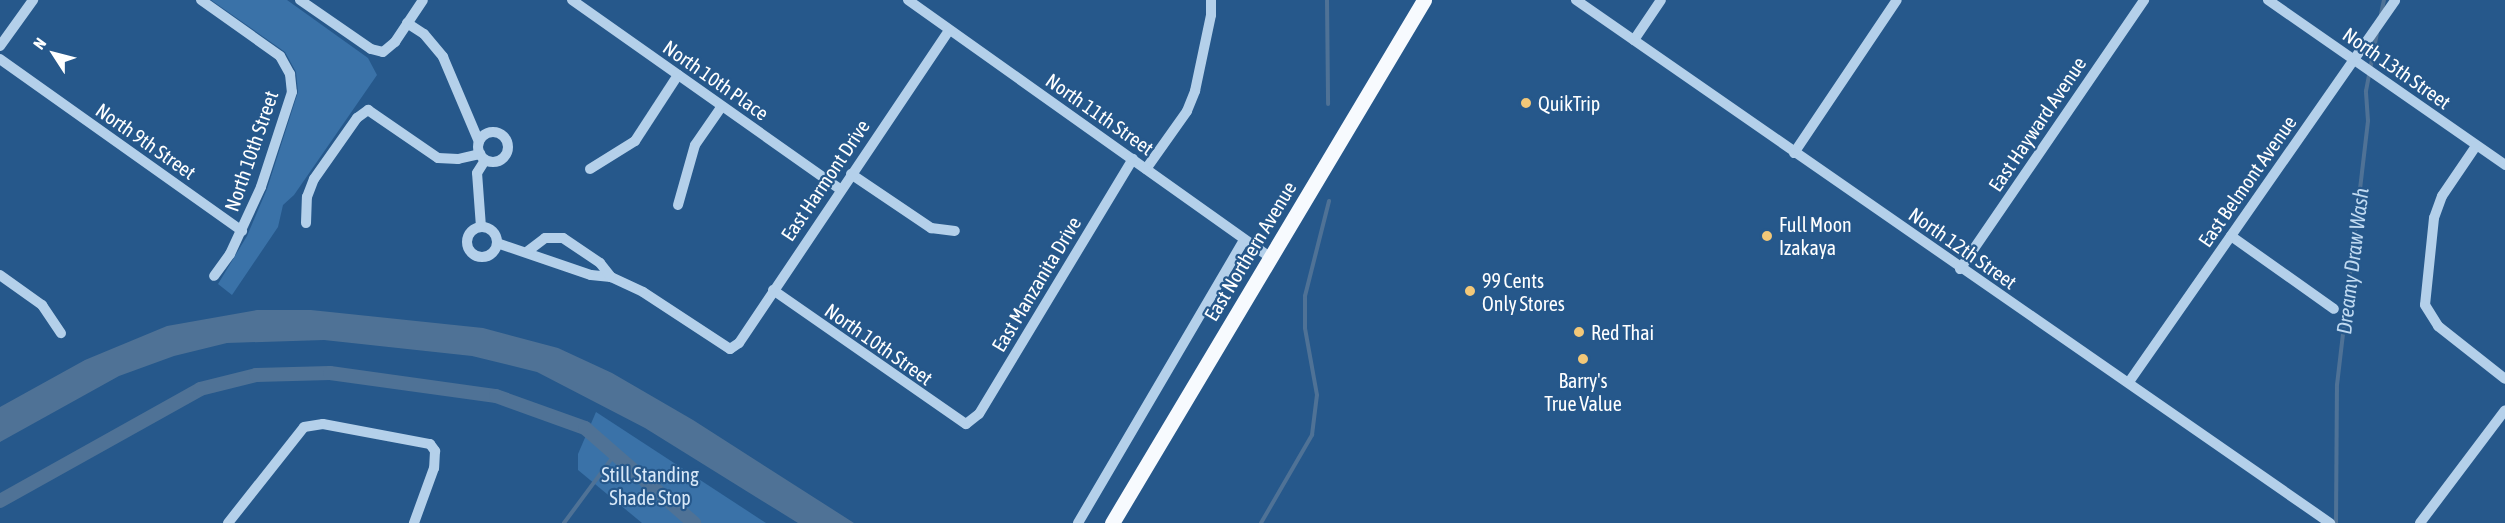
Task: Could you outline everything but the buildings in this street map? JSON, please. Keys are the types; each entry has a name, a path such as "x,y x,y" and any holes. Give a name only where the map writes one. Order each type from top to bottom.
{"main road":[{"name":"East Northern Avenue","path":"1112,523 1424,0"}],"street":[{"path":"0,46 33,0"},
{"name":"North 10th Street","path":"201,0 280,56 290,74 289,100 261,187 242,231 214,276"},
{"path":"300,0 371,49 383,52 423,0"},
{"name":"North 10th Place","path":"572,0 840,189"},
{"path":"1146,168 1187,111 1195,91 1211,15 1211,0"},
{"name":"North 12th Street","path":"1576,0 1960,269 2129,382 2330,523"},
{"path":"1634,40 1661,0"},
{"path":"1794,153 1897,0"},
{"name":"East Hayward Avenue","path":"1960,269 2144,0"},
{"name":"North 13th Street","path":"2268,0 2505,165"},
{"name":"East Belmont Avenue","path":"2129,382 2395,0"},
{"name":"North 11th Street","path":"911,1 1270,257"},
{"path":"407,23 424,34 443,57 479,142 483,157 477,173 481,226"},
{"name":"East Harmont Drive","path":"611,277 643,292 730,349 739,343 840,189 949,30"},
{"name":"North 9th Street","path":"0,59 242,231"},
{"path":"590,169 635,141 678,75"},
{"path":"678,205 695,145 722,106"},
{"path":"306,223 307,197 314,179 357,118 368,110 438,158 483,157 497,162 505,157 507,141 500,133 490,132 479,142"},
{"path":"2476,146 2442,196 2433,218 2424,291 2426,320 2505,379"},
{"name":"East Manzanita Drive","path":"966,424 979,414 1133,159"},
{"path":"851,174 931,228 955,231"},
{"path":"481,226 493,231 497,243"},
{"path":"481,226 469,233 469,250 486,256 497,243"},
{"path":"2231,236 2334,309"},
{"path":"528,251 545,238 563,238 600,263 611,277"},
{"name":"East Northern Avenue","path":"1078,523 1244,240"},
{"path":"497,243 528,251 591,275 611,277"},
{"path":"0,275 42,305 61,333"},
{"name":"North 10th Street","path":"773,290 966,424"},
{"path":"2420,523 2505,410"},
{"path":"228,523 304,427 323,424 420,440 435,451 434,468 414,523"}],"green space":[{"path":"211,0 287,0 368,58 377,75 294,195 283,205 278,227 232,295 218,284 247,236 267,189 298,92 296,72 285,52"},
{"name":"Still Standing Shade Stop","path":"596,412 766,523 642,523 578,470 578,454"}],"shaded area":[{"path":"257,310 311,310 483,328 558,348 612,373 693,420 854,523 798,523 645,428 537,372 472,356 324,340 227,343 174,356 119,376 0,442 0,407 85,360 167,326"}],"waterway":[{"path":"1327,0 1328,104"},
{"name":"Dreamy Draw Wash","path":"2381,14 2384,0"},
{"name":"Dreamy Draw Wash","path":"2336,523 2337,385 2368,121 2366,91 2377,33"},
{"path":"1261,523 1312,435 1317,395 1305,328 1305,296 1329,201"},
{"path":"0,501 200,389 256,375 330,373 496,396 585,428 694,523"},
{"path":"564,523 615,454"}],"place":[{"name":"QuikTrip","path":"1526,103"},
{"name":"Full Moon Izakaya","path":"1767,236"},
{"name":"99 Cents Only Stores","path":"1470,291"},
{"name":"Red Thai","path":"1579,332"},
{"name":"Barry's True Value","path":"1583,359"}]}
